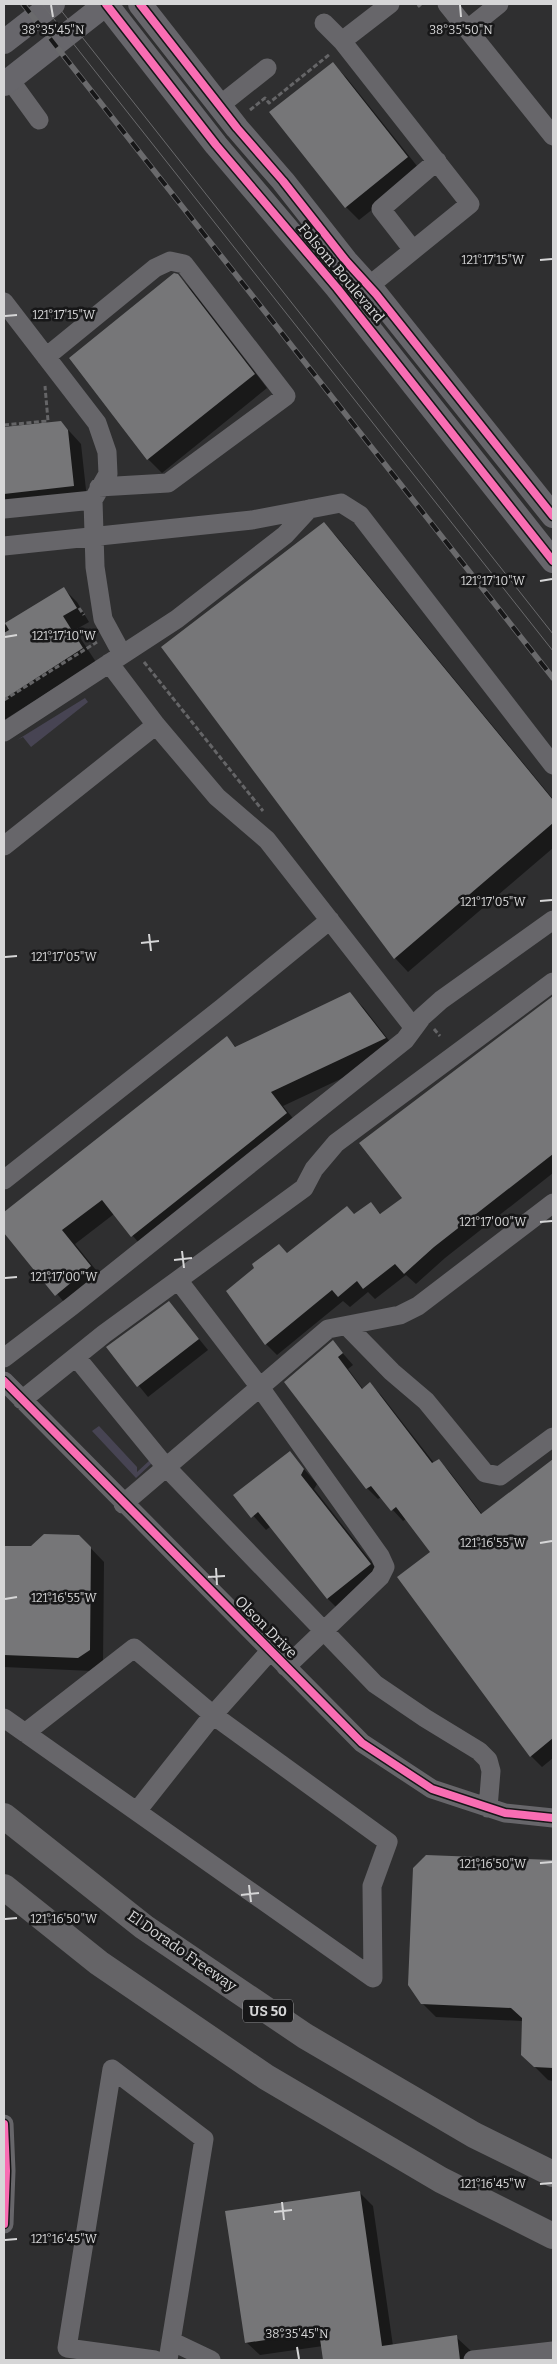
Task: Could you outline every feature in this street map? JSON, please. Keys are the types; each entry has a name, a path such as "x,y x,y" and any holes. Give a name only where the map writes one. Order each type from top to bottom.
{"highway":[{"name":"El Dorado Freeway","path":"4,1816 144,1927 305,2036 474,2135 553,2174"},
{"path":"4,1887 99,1963 266,2077 440,2180 553,2236"}],"main road":[{"path":"4,42 53,4"},
{"path":"7,82 106,4"},
{"name":"Folsom Boulevard","path":"106,4 216,145 337,288 553,561"},
{"name":"Folsom Boulevard","path":"140,4 219,106 369,286 553,516"}],"street":[{"path":"346,47 390,4"},
{"path":"447,4 553,136"},
{"path":"468,29 499,4"},
{"path":"324,23 346,47 470,204 369,286"},
{"path":"219,106 267,68"},
{"path":"7,82 39,120"},
{"path":"413,250 381,209 437,161"},
{"path":"4,509 168,483 286,396 184,264 170,261 155,268 46,357"},
{"path":"4,302 97,423 107,452 108,474 96,493 93,537 95,567 103,619 116,659 156,725 216,797 267,840 414,1028"},
{"path":"4,546 252,520 341,503 360,515 553,765"},
{"path":"4,732 177,619 285,535 309,509"},
{"path":"4,846 156,725"},
{"path":"4,1180 330,920"},
{"path":"4,1358 72,1306 405,1040 441,1000 553,920"},
{"path":"22,1400 178,1280 304,1188 314,1169 336,1144 553,982"},
{"path":"123,1504 328,1329 400,1315 418,1306 553,1203"},
{"path":"178,1280 259,1386 380,1556 385,1567 380,1576 286,1667"},
{"path":"347,1326 392,1372 426,1401 485,1473 500,1476 553,1437"},
{"path":"76,1357 166,1466 375,1684 479,1751 488,1760 491,1771 488,1808"},
{"name":"Olson Drive","path":"4,1381 123,1504 362,1743 432,1789 505,1814 553,1818"},
{"path":"4,1718 25,1734 373,1978 372,1886 388,1842 213,1715 134,1648 25,1734"},
{"path":"137,1811 213,1715 270,1651"},
{"path":"155,2360 66,2348 112,2069 204,2139 168,2360"},
{"path":"4,2124 4,2224"},
{"path":"172,2341 211,2360"},
{"path":"473,2360 553,2351"}],"path":[{"path":"250,110 265,98 269,103 330,54 338,64 346,47"},
{"path":"4,425 48,420"},
{"path":"79,608 85,616"},
{"path":"4,700 100,640"}],"shaded area":[{"path":"85,698 88,702 31,747 23,737 17,740"},
{"path":"99,1426 137,1467 137,1472 150,1460 152,1463 136,1478 92,1431"}],"building":[{"path":"333,62 408,157 345,208 269,112"},
{"path":"174,273 178,274 255,374 147,460 69,358"},
{"path":"61,421 68,430 74,486 4,494 4,427"},
{"path":"324,522 553,800 553,823 394,959 161,647"},
{"path":"64,587 77,608 63,616 83,648 4,699 4,633 9,630 5,623"},
{"path":"350,992 386,1038 271,1092 287,1113 131,1237 102,1200 62,1230 91,1266 55,1296 4,1233 4,1212 227,1036 235,1047"},
{"path":"553,996 553,1154 434,1247 404,1274 395,1264 363,1289 357,1281 338,1297 332,1290 265,1345 226,1291 254,1268 252,1264 279,1244 287,1253 347,1206 354,1214 371,1202 380,1214 402,1198 359,1143"},
{"path":"169,1301 199,1339 137,1387 106,1347"},
{"path":"333,1340 343,1353 338,1357 362,1389 370,1382 432,1463 439,1459 481,1514 553,1459 553,1738 530,1757 397,1577 430,1552 396,1507 391,1511 371,1486 366,1489 284,1382"},
{"path":"290,1451 304,1469 301,1475 371,1564 327,1599 258,1512 251,1518 233,1495"},
{"path":"44,1534 79,1535 91,1547 90,1650 78,1658 4,1655 4,1546 31,1546"},
{"path":"426,1855 553,1860 553,2068 534,2067 521,2055 522,2018 511,2008 421,2004 408,1985 413,1868"},
{"path":"360,2191 382,2346 457,2335 460,2360 323,2360 319,2332 245,2343 225,2211"}],"tram line":[{"path":"42,4 553,651"},
{"path":"56,4 553,634"}],"railway":[{"path":"23,4 553,678"}],"cycle path":[{"path":"106,4 216,145 337,288 553,561"},
{"path":"140,4 237,128 283,181 346,261 376,294 553,516"},
{"path":"4,1381 362,1743 432,1789 505,1813 553,1818"},
{"path":"4,2124 6,2171 4,2224"}]}
